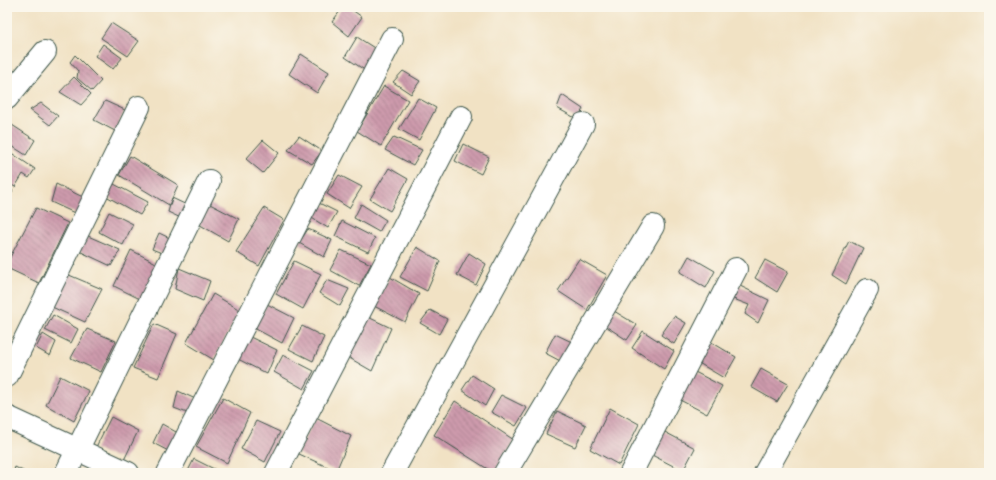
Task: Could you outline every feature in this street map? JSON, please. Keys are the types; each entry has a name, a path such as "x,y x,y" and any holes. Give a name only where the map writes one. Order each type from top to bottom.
{"street":[{"path":"168,473 392,39"},
{"path":"7,98 45,52"},
{"path":"7,376 138,107"},
{"path":"276,473 461,117"},
{"path":"392,473 583,124"},
{"path":"66,473 209,181"},
{"path":"505,473 653,226"},
{"path":"631,473 736,269"},
{"path":"765,473 867,290"},
{"path":"7,417 128,473"}],"building":[{"path":"343,7 348,7 362,17 349,36 332,22"},
{"path":"111,23 139,41 128,56 101,38"},
{"path":"357,37 379,51 366,71 345,57"},
{"path":"103,44 122,58 113,69 95,56"},
{"path":"301,54 329,72 317,93 289,74"},
{"path":"75,55 101,81 92,91 77,78 78,71 70,62"},
{"path":"403,71 420,81 411,94 393,82"},
{"path":"74,77 91,94 81,105 60,92"},
{"path":"384,86 408,100 381,146 357,131"},
{"path":"562,95 583,109 577,119 557,108"},
{"path":"418,98 436,108 419,140 399,129"},
{"path":"105,101 125,110 115,131 94,120"},
{"path":"41,103 58,116 50,125 30,110"},
{"path":"12,125 35,140 26,155 7,143 7,133"},
{"path":"299,136 322,151 312,164 288,150"},
{"path":"394,137 422,150 413,165 385,150"},
{"path":"263,140 279,153 263,173 246,159"},
{"path":"463,144 489,157 481,174 455,161"},
{"path":"7,150 35,169 29,178 23,174 15,187 7,182"},
{"path":"130,156 178,185 169,205 119,175"},
{"path":"389,168 408,179 390,211 370,199"},
{"path":"339,175 362,187 349,208 327,194"},
{"path":"112,183 148,202 140,215 106,196"},
{"path":"56,184 89,200 81,216 51,202"},
{"path":"7,187 13,191 7,199"},
{"path":"172,198 193,208 185,220 168,212"},
{"path":"206,202 239,219 228,241 195,222"},
{"path":"319,203 337,212 328,228 310,217"},
{"path":"361,204 386,220 379,232 354,218"},
{"path":"36,208 68,223 39,283 7,268 7,263"},
{"path":"264,208 284,220 259,266 236,252"},
{"path":"109,212 133,224 123,245 99,232"},
{"path":"342,221 375,238 368,252 335,236"},
{"path":"308,229 332,240 324,257 299,243"},
{"path":"159,233 176,241 169,256 152,249"},
{"path":"88,236 120,250 111,266 79,251"},
{"path":"849,241 863,248 846,284 832,275"},
{"path":"417,247 440,261 427,291 400,277"},
{"path":"131,250 158,264 142,300 114,286"},
{"path":"341,250 371,264 359,286 330,270"},
{"path":"469,253 486,264 476,285 457,275"},
{"path":"689,256 715,271 706,288 680,272"},
{"path":"579,259 607,275 587,310 558,291"},
{"path":"765,260 788,272 777,292 755,278"},
{"path":"294,261 321,274 303,309 276,294"},
{"path":"179,268 210,281 203,301 175,289"},
{"path":"69,275 102,289 85,322 52,307"},
{"path":"390,277 419,294 405,322 374,306"},
{"path":"327,280 349,289 340,306 319,293"},
{"path":"738,285 769,300 758,323 745,314 749,305 731,298"},
{"path":"213,294 240,310 214,360 186,343"},
{"path":"267,304 294,318 282,343 254,328"},
{"path":"430,310 447,319 439,334 420,323"},
{"path":"614,311 637,325 627,340 604,325"},
{"path":"53,315 78,329 71,343 45,330"},
{"path":"674,316 686,323 674,344 661,335"},
{"path":"368,317 391,328 372,371 346,356"},
{"path":"154,324 177,334 158,378 133,368"},
{"path":"302,326 324,337 313,361 289,349"},
{"path":"87,329 116,341 101,372 71,358"},
{"path":"643,331 674,351 664,369 632,348"},
{"path":"43,334 56,342 50,356 36,348"},
{"path":"555,334 576,344 566,364 545,353"},
{"path":"248,336 277,350 267,374 236,358"},
{"path":"708,340 736,357 724,378 697,362"},
{"path":"283,355 314,371 304,389 274,372"},
{"path":"761,369 788,384 777,402 751,387"},
{"path":"693,371 722,386 707,414 678,399"},
{"path":"472,375 494,389 485,406 462,390"},
{"path":"60,376 89,391 74,421 46,405"},
{"path":"178,391 202,402 195,416 174,408"},
{"path":"501,395 527,408 516,426 491,412"},
{"path":"223,398 250,413 227,463 196,447"},
{"path":"455,401 514,440 494,473 434,435"},
{"path":"610,408 639,424 619,465 590,449"},
{"path":"557,411 586,425 575,447 546,434"},
{"path":"111,417 138,431 124,460 95,449"},
{"path":"316,418 351,436 336,471 297,453"},
{"path":"256,421 280,432 265,462 241,449"},
{"path":"162,424 183,436 174,454 153,443"},
{"path":"663,431 695,448 683,471 650,454"},
{"path":"194,459 218,471 217,473 187,473"},
{"path":"15,467 27,473 13,473"}]}
